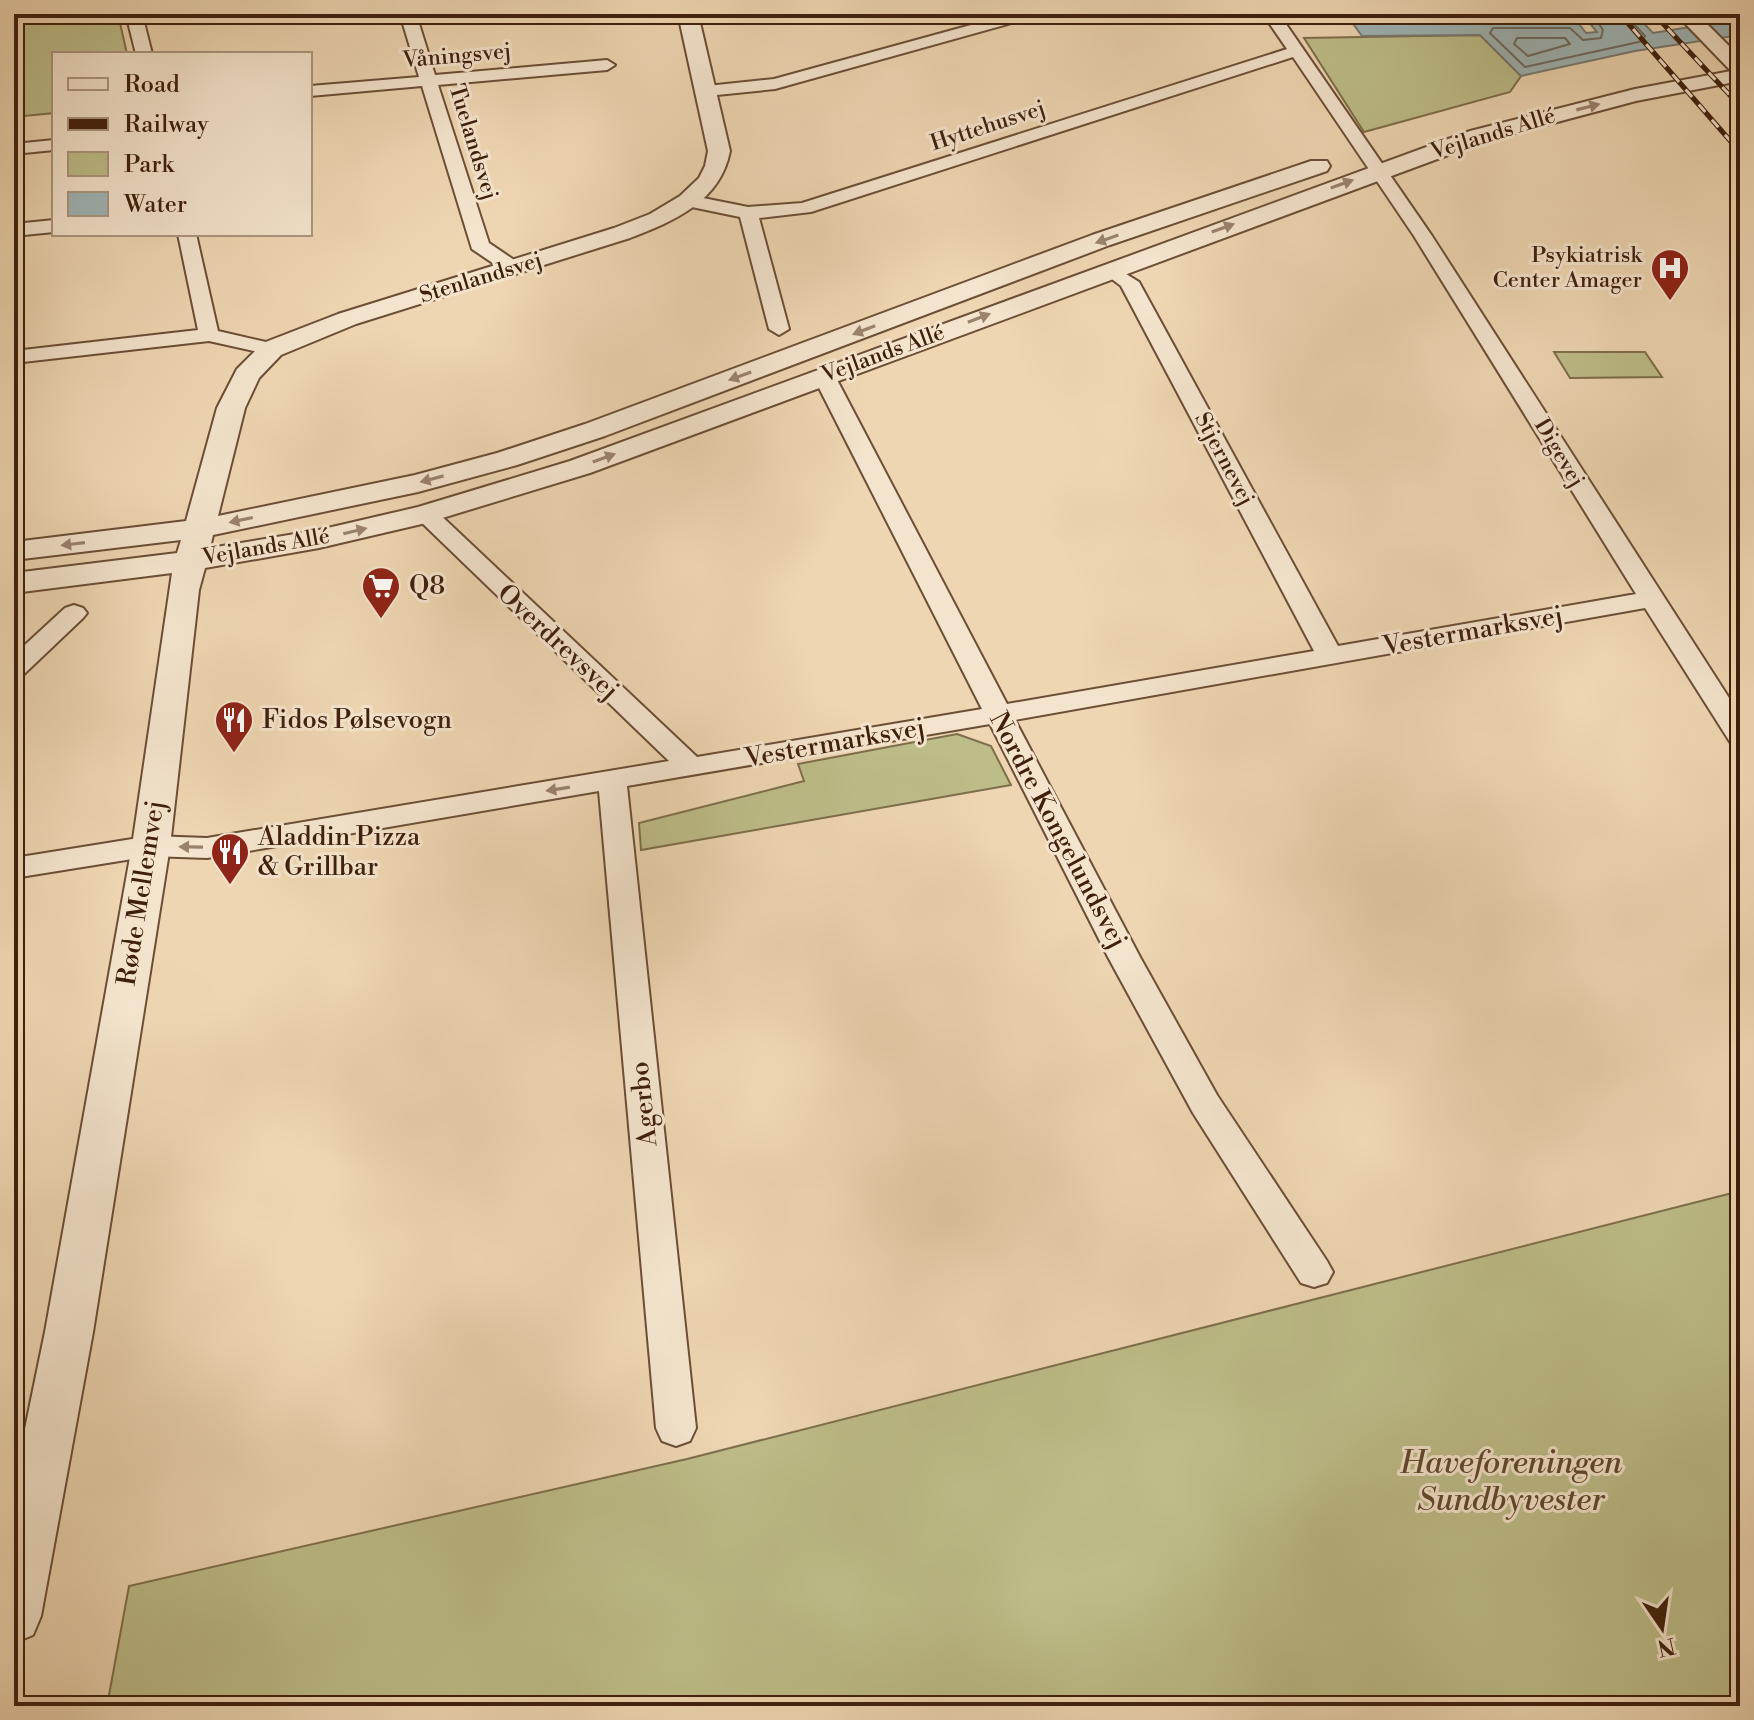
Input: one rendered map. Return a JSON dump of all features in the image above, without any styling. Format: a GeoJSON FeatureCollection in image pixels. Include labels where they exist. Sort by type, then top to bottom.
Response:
{"type":"FeatureCollection","features":[{"type":"Feature","properties":{"kind":"street"},"geometry":{"type":"LineString","coordinates":[[134,14],[144,52]]}},
{"type":"Feature","properties":{"kind":"street","name":"Tuelandsvej"},"geometry":{"type":"LineString","coordinates":[[408,14],[479,243],[482,249],[513,268]]}},
{"type":"Feature","properties":{"kind":"street"},"geometry":{"type":"LineString","coordinates":[[688,14],[719,151],[709,181],[688,201]]}},
{"type":"Feature","properties":{"kind":"street"},"geometry":{"type":"LineString","coordinates":[[707,91],[775,84],[991,19],[1028,14]]}},
{"type":"Feature","properties":{"kind":"street","name":"Digevej"},"geometry":{"type":"LineString","coordinates":[[1271,14],[1375,155],[1740,736]]}},
{"type":"Feature","properties":{"kind":"street"},"geometry":{"type":"LineString","coordinates":[[1699,16],[1732,56]]}},
{"type":"Feature","properties":{"kind":"street","name":"Hyttehusvej"},"geometry":{"type":"LineString","coordinates":[[688,201],[748,213],[804,208],[1297,51]]}},
{"type":"Feature","properties":{"kind":"street","name":"Vejlands Allé"},"geometry":{"type":"LineString","coordinates":[[14,583],[194,545],[507,459],[595,430],[1101,240],[1375,155],[1478,136],[1625,98],[1732,56]]}},
{"type":"Feature","properties":{"kind":"street","name":"Våningsvej"},"geometry":{"type":"LineString","coordinates":[[312,91],[607,65]]}},
{"type":"Feature","properties":{"kind":"street"},"geometry":{"type":"LineString","coordinates":[[1634,74],[1664,68]]}},
{"type":"Feature","properties":{"kind":"street"},"geometry":{"type":"LineString","coordinates":[[14,149],[52,145]]}},
{"type":"Feature","properties":{"kind":"street","name":"Vejlands Allé"},"geometry":{"type":"LineString","coordinates":[[14,551],[319,539],[426,514],[580,467],[1110,270],[1375,155]]}},
{"type":"Feature","properties":{"kind":"street","name":"Stenlandsvej"},"geometry":{"type":"LineString","coordinates":[[272,349],[347,319],[622,233],[658,219],[688,201]]}},
{"type":"Feature","properties":{"kind":"street"},"geometry":{"type":"LineString","coordinates":[[748,213],[779,329]]}},
{"type":"Feature","properties":{"kind":"street"},"geometry":{"type":"LineString","coordinates":[[14,230],[52,226]]}},
{"type":"Feature","properties":{"kind":"street"},"geometry":{"type":"LineString","coordinates":[[187,236],[209,335]]}},
{"type":"Feature","properties":{"kind":"street","name":"Stjernevej"},"geometry":{"type":"LineString","coordinates":[[1110,270],[1129,282],[1330,655]]}},
{"type":"Feature","properties":{"kind":"street"},"geometry":{"type":"LineString","coordinates":[[14,357],[209,335],[272,349]]}},
{"type":"Feature","properties":{"kind":"street","name":"Røde Mellemvej"},"geometry":{"type":"LineString","coordinates":[[14,1616],[69,1332],[151,846],[194,545],[231,408],[247,375],[272,349]]}},
{"type":"Feature","properties":{"kind":"street","name":"Nordre Kongelundsvej"},"geometry":{"type":"LineString","coordinates":[[824,376],[998,715],[1205,1104],[1314,1272]]}},
{"type":"Feature","properties":{"kind":"street","name":"Overdrevsvej"},"geometry":{"type":"LineString","coordinates":[[426,514],[691,767]]}},
{"type":"Feature","properties":{"kind":"street","name":"Vestermarksvej"},"geometry":{"type":"LineString","coordinates":[[14,868],[151,846],[207,848],[998,715],[1653,599]]}},
{"type":"Feature","properties":{"kind":"street"},"geometry":{"type":"LineString","coordinates":[[14,669],[74,613]]}},
{"type":"Feature","properties":{"kind":"street","name":"Agerbo"},"geometry":{"type":"LineString","coordinates":[[612,780],[676,1428]]}},
{"type":"Feature","properties":{"kind":"green space"},"geometry":{"type":"Polygon","coordinates":[[[14,14],[118,14],[127,52],[52,52],[52,113],[14,117],[14,14]]]}},
{"type":"Feature","properties":{"kind":"green space"},"geometry":{"type":"Polygon","coordinates":[[[1480,35],[1521,76],[1510,92],[1364,132],[1304,38],[1480,35]]]}},
{"type":"Feature","properties":{"kind":"green space"},"geometry":{"type":"Polygon","coordinates":[[[1554,352],[1645,352],[1662,377],[1570,378],[1554,352]]]}},
{"type":"Feature","properties":{"kind":"green space"},"geometry":{"type":"Polygon","coordinates":[[[957,734],[991,746],[1011,785],[641,850],[639,823],[804,781],[798,764],[957,734]]]}},
{"type":"Feature","properties":{"kind":"green space","name":"Haveforeningen Sundbyvester"},"geometry":{"type":"Polygon","coordinates":[[[1740,1191],[1740,1706],[107,1706],[129,1586],[687,1459],[1740,1191]]]}},
{"type":"Feature","properties":{"kind":"water"},"geometry":{"type":"Polygon","coordinates":[[[1346,14],[1371,14],[1376,20],[1576,20],[1586,33],[1597,32],[1582,14],[1635,14],[1653,33],[1740,19],[1740,35],[1635,51],[1521,76],[1480,35],[1362,36],[1346,14]]]}},
{"type":"Feature","properties":{"kind":"railway"},"geometry":{"type":"LineString","coordinates":[[1620,14],[1740,152]]}},
{"type":"Feature","properties":{"kind":"railway"},"geometry":{"type":"LineString","coordinates":[[1654,14],[1740,106]]}},
{"type":"Feature","properties":{"kind":"place","name":"Psykiatrisk Center Amager"},"geometry":{"type":"Point","coordinates":[1670,302]}},
{"type":"Feature","properties":{"kind":"place","name":"Q8"},"geometry":{"type":"Point","coordinates":[381,620]}},
{"type":"Feature","properties":{"kind":"place","name":"Fidos Pølsevogn"},"geometry":{"type":"Point","coordinates":[234,754]}},
{"type":"Feature","properties":{"kind":"place","name":"Aladdin Pizza & Grillbar"},"geometry":{"type":"Point","coordinates":[230,886]}}]}
